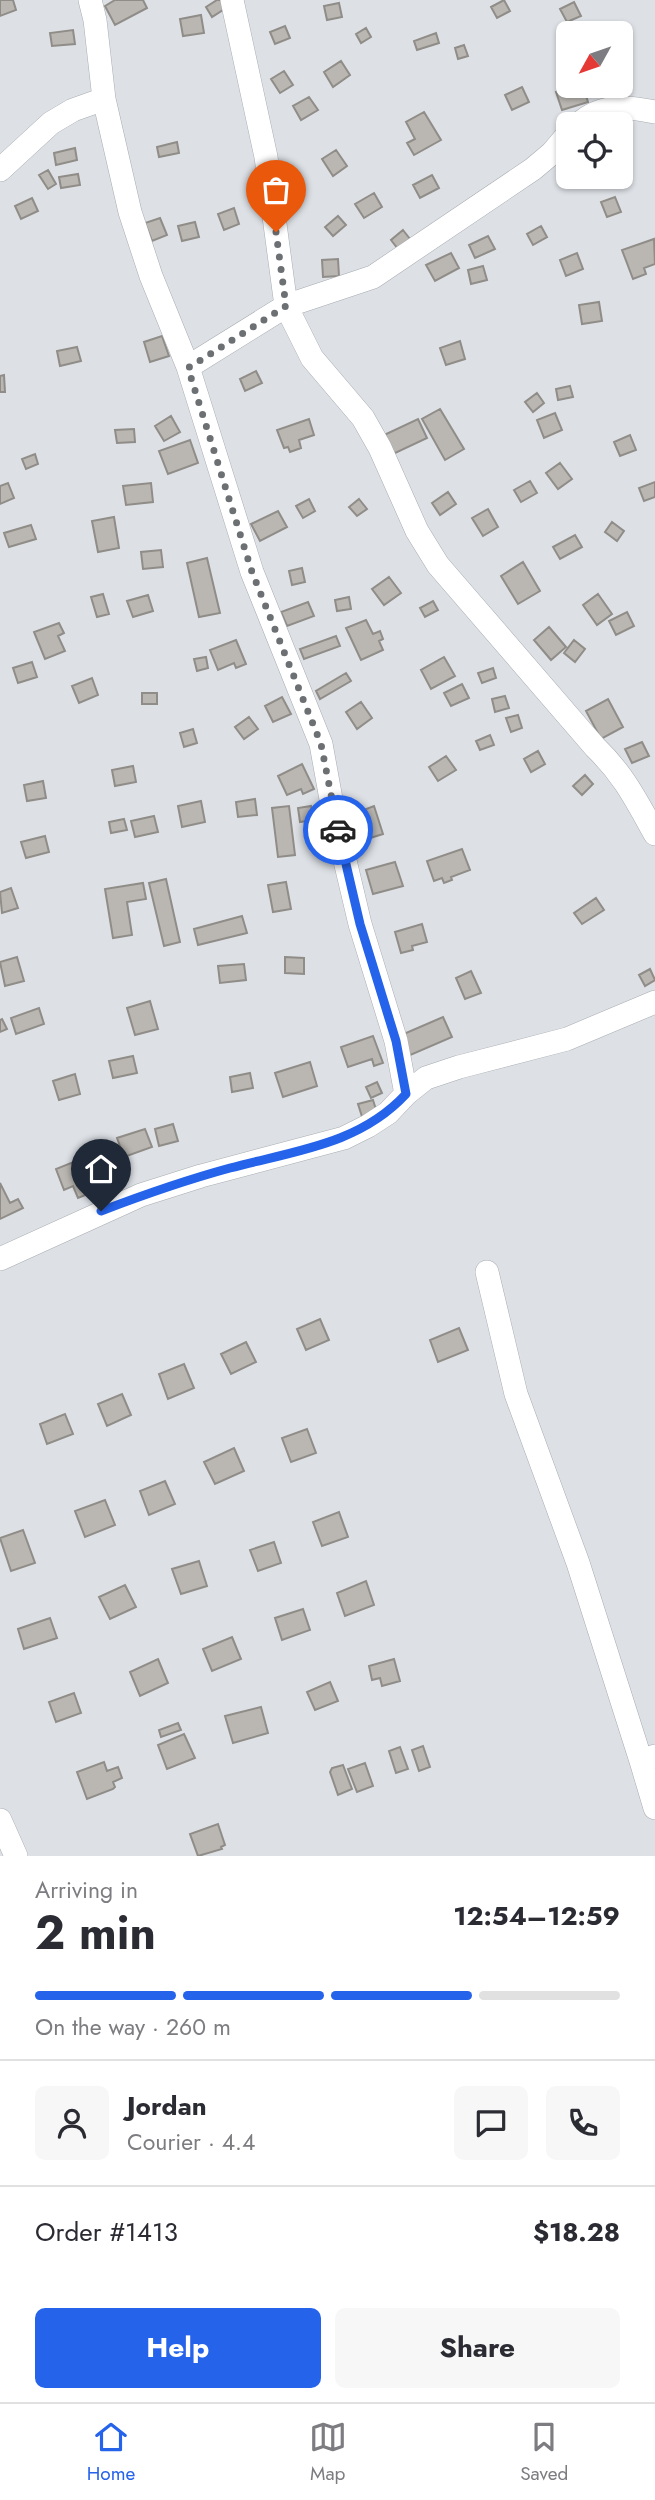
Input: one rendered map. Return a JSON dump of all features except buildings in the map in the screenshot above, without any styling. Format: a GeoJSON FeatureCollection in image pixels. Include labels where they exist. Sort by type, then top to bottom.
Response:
{"type":"FeatureCollection","features":[{"type":"Feature","properties":{"kind":"street"},"geometry":{"type":"LineString","coordinates":[[89,0],[95,20],[104,99],[130,212],[151,276],[188,368],[252,572],[321,744],[333,810],[360,924],[396,1041],[406,1094]]}},
{"type":"Feature","properties":{"kind":"street"},"geometry":{"type":"LineString","coordinates":[[232,0],[266,157],[286,306],[312,358],[363,418],[417,531],[438,565],[595,747],[616,767],[655,834]]}},
{"type":"Feature","properties":{"kind":"street"},"geometry":{"type":"LineString","coordinates":[[0,170],[51,123],[73,110],[104,99]]}},
{"type":"Feature","properties":{"kind":"street"},"geometry":{"type":"LineString","coordinates":[[599,112],[629,106],[655,112]]}},
{"type":"Feature","properties":{"kind":"street"},"geometry":{"type":"LineString","coordinates":[[188,368],[286,306],[373,277],[533,169],[556,148]]}},
{"type":"Feature","properties":{"kind":"street"},"geometry":{"type":"LineString","coordinates":[[0,1259],[141,1195],[344,1138],[388,1113],[426,1078],[567,1039],[655,1002]]}},
{"type":"Feature","properties":{"kind":"street"},"geometry":{"type":"LineString","coordinates":[[487,1272],[516,1394],[648,1758],[655,1808]]}},
{"type":"Feature","properties":{"kind":"street"},"geometry":{"type":"LineString","coordinates":[[0,1820],[16,1856]]}},
{"type":"Feature","properties":{"kind":"way so far"},"geometry":{"type":"LineString","coordinates":[[276,232],[286,306],[188,368],[252,572],[321,744],[338,830]]}},
{"type":"Feature","properties":{"kind":"route"},"geometry":{"type":"LineString","coordinates":[[101,1211],[201,1176],[344,1138],[388,1113],[406,1094],[396,1041],[360,924],[338,830]]}}]}
